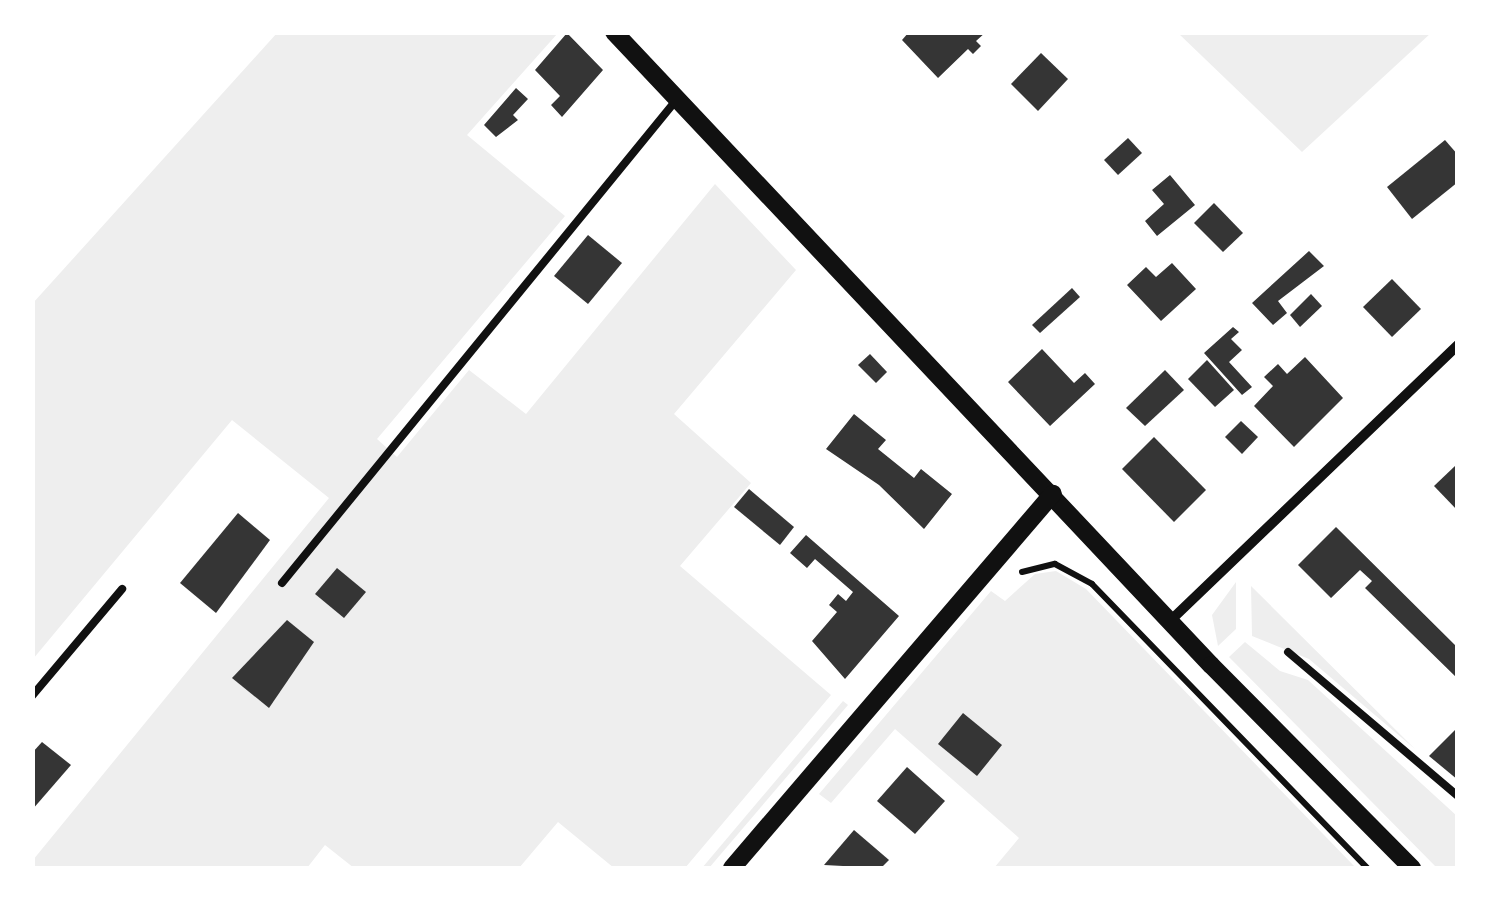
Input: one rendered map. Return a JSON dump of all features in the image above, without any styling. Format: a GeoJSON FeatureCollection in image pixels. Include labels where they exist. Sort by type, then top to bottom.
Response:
{"type":"FeatureCollection","features":[{"type":"Feature","properties":{"kind":"street"},"geometry":{"type":"LineString","coordinates":[[614,32],[1170,621],[1412,868]]}},
{"type":"Feature","properties":{"kind":"street"},"geometry":{"type":"LineString","coordinates":[[1170,621],[1458,346]]}},
{"type":"Feature","properties":{"kind":"street"},"geometry":{"type":"LineString","coordinates":[[732,868],[1053,494]]}},
{"type":"Feature","properties":{"kind":"lane"},"geometry":{"type":"LineString","coordinates":[[282,583],[678,98]]}},
{"type":"Feature","properties":{"kind":"lane"},"geometry":{"type":"LineString","coordinates":[[32,696],[122,589]]}},
{"type":"Feature","properties":{"kind":"lane"},"geometry":{"type":"LineString","coordinates":[[1288,652],[1458,796]]}},
{"type":"Feature","properties":{"kind":"path"},"geometry":{"type":"LineString","coordinates":[[1016,577],[1029,567],[1055,564],[1092,584],[1366,868]]}},
{"type":"Feature","properties":{"kind":"shaded area"},"geometry":{"type":"Polygon","coordinates":[[[277,33],[558,33],[467,135],[565,216],[377,439],[397,457],[469,370],[526,414],[715,184],[796,270],[674,414],[751,483],[680,566],[831,695],[685,868],[614,868],[558,822],[519,868],[354,868],[325,845],[307,868],[33,868],[33,860],[329,498],[232,420],[33,659],[33,303],[277,33]]]}},
{"type":"Feature","properties":{"kind":"shaded area"},"geometry":{"type":"Polygon","coordinates":[[[1178,33],[1431,33],[1302,152],[1178,33]]]}},
{"type":"Feature","properties":{"kind":"shaded area"},"geometry":{"type":"Polygon","coordinates":[[[1056,571],[1086,589],[1356,868],[994,868],[1019,838],[895,729],[831,803],[819,794],[991,591],[1005,601],[1035,574],[1056,571]]]}},
{"type":"Feature","properties":{"kind":"shaded area"},"geometry":{"type":"Polygon","coordinates":[[[1236,582],[1236,629],[1218,646],[1212,615],[1236,582]]]}},
{"type":"Feature","properties":{"kind":"shaded area"},"geometry":{"type":"Polygon","coordinates":[[[1251,586],[1415,749],[1309,659],[1252,636],[1251,586]]]}},
{"type":"Feature","properties":{"kind":"shaded area"},"geometry":{"type":"Polygon","coordinates":[[[1245,642],[1280,671],[1308,680],[1457,816],[1457,868],[1437,868],[1229,657],[1245,642]]]}},
{"type":"Feature","properties":{"kind":"shaded area"},"geometry":{"type":"Polygon","coordinates":[[[843,701],[848,705],[709,868],[702,868],[843,701]]]}},
{"type":"Feature","properties":{"kind":"building"},"geometry":{"type":"Polygon","coordinates":[[[909,32],[986,32],[976,41],[981,46],[973,54],[968,49],[938,78],[902,40],[909,32]]]}},
{"type":"Feature","properties":{"kind":"building"},"geometry":{"type":"Polygon","coordinates":[[[567,33],[603,70],[562,117],[551,105],[560,96],[535,70],[567,33]]]}},
{"type":"Feature","properties":{"kind":"building"},"geometry":{"type":"Polygon","coordinates":[[[1041,53],[1068,79],[1038,111],[1011,84],[1041,53]]]}},
{"type":"Feature","properties":{"kind":"building"},"geometry":{"type":"Polygon","coordinates":[[[516,88],[528,99],[513,115],[518,120],[496,137],[484,125],[516,88]]]}},
{"type":"Feature","properties":{"kind":"building"},"geometry":{"type":"Polygon","coordinates":[[[1128,138],[1142,153],[1118,175],[1104,160],[1128,138]]]}},
{"type":"Feature","properties":{"kind":"building"},"geometry":{"type":"Polygon","coordinates":[[[1445,140],[1458,155],[1458,182],[1412,219],[1387,187],[1445,140]]]}},
{"type":"Feature","properties":{"kind":"building"},"geometry":{"type":"Polygon","coordinates":[[[1170,175],[1195,205],[1157,236],[1145,221],[1164,204],[1152,190],[1170,175]]]}},
{"type":"Feature","properties":{"kind":"building"},"geometry":{"type":"Polygon","coordinates":[[[1214,203],[1243,233],[1223,252],[1194,223],[1214,203]]]}},
{"type":"Feature","properties":{"kind":"building"},"geometry":{"type":"Polygon","coordinates":[[[588,235],[622,263],[588,304],[554,276],[588,235]]]}},
{"type":"Feature","properties":{"kind":"building"},"geometry":{"type":"Polygon","coordinates":[[[1309,251],[1324,266],[1278,301],[1287,313],[1273,325],[1252,303],[1309,251]]]}},
{"type":"Feature","properties":{"kind":"building"},"geometry":{"type":"Polygon","coordinates":[[[1172,263],[1196,289],[1161,321],[1127,285],[1146,267],[1156,277],[1172,263]]]}},
{"type":"Feature","properties":{"kind":"building"},"geometry":{"type":"Polygon","coordinates":[[[1392,279],[1421,309],[1392,337],[1363,307],[1392,279]]]}},
{"type":"Feature","properties":{"kind":"building"},"geometry":{"type":"Polygon","coordinates":[[[1072,288],[1080,297],[1040,333],[1032,325],[1072,288]]]}},
{"type":"Feature","properties":{"kind":"building"},"geometry":{"type":"Polygon","coordinates":[[[1311,294],[1322,306],[1300,327],[1290,315],[1311,294]]]}},
{"type":"Feature","properties":{"kind":"building"},"geometry":{"type":"Polygon","coordinates":[[[1233,327],[1239,332],[1231,339],[1242,350],[1229,362],[1252,387],[1242,395],[1204,353],[1233,327]]]}},
{"type":"Feature","properties":{"kind":"building"},"geometry":{"type":"Polygon","coordinates":[[[1042,349],[1074,383],[1085,373],[1095,384],[1050,426],[1008,382],[1042,349]]]}},
{"type":"Feature","properties":{"kind":"building"},"geometry":{"type":"Polygon","coordinates":[[[870,354],[887,372],[876,383],[858,365],[870,354]]]}},
{"type":"Feature","properties":{"kind":"building"},"geometry":{"type":"Polygon","coordinates":[[[1305,357],[1343,398],[1294,447],[1254,406],[1273,386],[1264,377],[1278,364],[1287,374],[1305,357]]]}},
{"type":"Feature","properties":{"kind":"building"},"geometry":{"type":"Polygon","coordinates":[[[1207,360],[1234,390],[1215,407],[1188,379],[1207,360]]]}},
{"type":"Feature","properties":{"kind":"building"},"geometry":{"type":"Polygon","coordinates":[[[1165,370],[1184,390],[1145,426],[1126,408],[1165,370]]]}},
{"type":"Feature","properties":{"kind":"building"},"geometry":{"type":"Polygon","coordinates":[[[854,414],[886,440],[878,449],[914,478],[921,469],[952,494],[924,529],[879,485],[826,449],[854,414]]]}},
{"type":"Feature","properties":{"kind":"building"},"geometry":{"type":"Polygon","coordinates":[[[1241,421],[1258,437],[1242,454],[1225,437],[1241,421]]]}},
{"type":"Feature","properties":{"kind":"building"},"geometry":{"type":"Polygon","coordinates":[[[1154,437],[1206,490],[1174,522],[1122,469],[1154,437]]]}},
{"type":"Feature","properties":{"kind":"building"},"geometry":{"type":"Polygon","coordinates":[[[1455,466],[1458,469],[1458,511],[1434,486],[1455,466]]]}},
{"type":"Feature","properties":{"kind":"building"},"geometry":{"type":"Polygon","coordinates":[[[749,489],[794,527],[780,545],[734,507],[749,489]]]}},
{"type":"Feature","properties":{"kind":"building"},"geometry":{"type":"Polygon","coordinates":[[[238,513],[270,540],[216,613],[180,583],[238,513]]]}},
{"type":"Feature","properties":{"kind":"building"},"geometry":{"type":"Polygon","coordinates":[[[1336,527],[1458,648],[1458,679],[1365,588],[1372,581],[1360,570],[1331,598],[1298,565],[1336,527]]]}},
{"type":"Feature","properties":{"kind":"building"},"geometry":{"type":"Polygon","coordinates":[[[806,535],[899,616],[845,679],[812,641],[837,612],[829,605],[838,594],[846,601],[853,592],[815,559],[807,568],[790,553],[806,535]]]}},
{"type":"Feature","properties":{"kind":"building"},"geometry":{"type":"Polygon","coordinates":[[[337,568],[366,592],[344,618],[315,594],[337,568]]]}},
{"type":"Feature","properties":{"kind":"building"},"geometry":{"type":"Polygon","coordinates":[[[287,620],[314,642],[269,708],[232,678],[287,620]]]}},
{"type":"Feature","properties":{"kind":"building"},"geometry":{"type":"Polygon","coordinates":[[[963,713],[1002,745],[977,776],[938,744],[963,713]]]}},
{"type":"Feature","properties":{"kind":"building"},"geometry":{"type":"Polygon","coordinates":[[[1458,727],[1458,780],[1429,756],[1458,727]]]}},
{"type":"Feature","properties":{"kind":"building"},"geometry":{"type":"Polygon","coordinates":[[[42,742],[71,765],[32,810],[32,753],[42,742]]]}},
{"type":"Feature","properties":{"kind":"building"},"geometry":{"type":"Polygon","coordinates":[[[907,767],[945,801],[915,834],[877,801],[907,767]]]}},
{"type":"Feature","properties":{"kind":"building"},"geometry":{"type":"Polygon","coordinates":[[[854,830],[889,860],[881,868],[824,865],[854,830]]]}}]}
